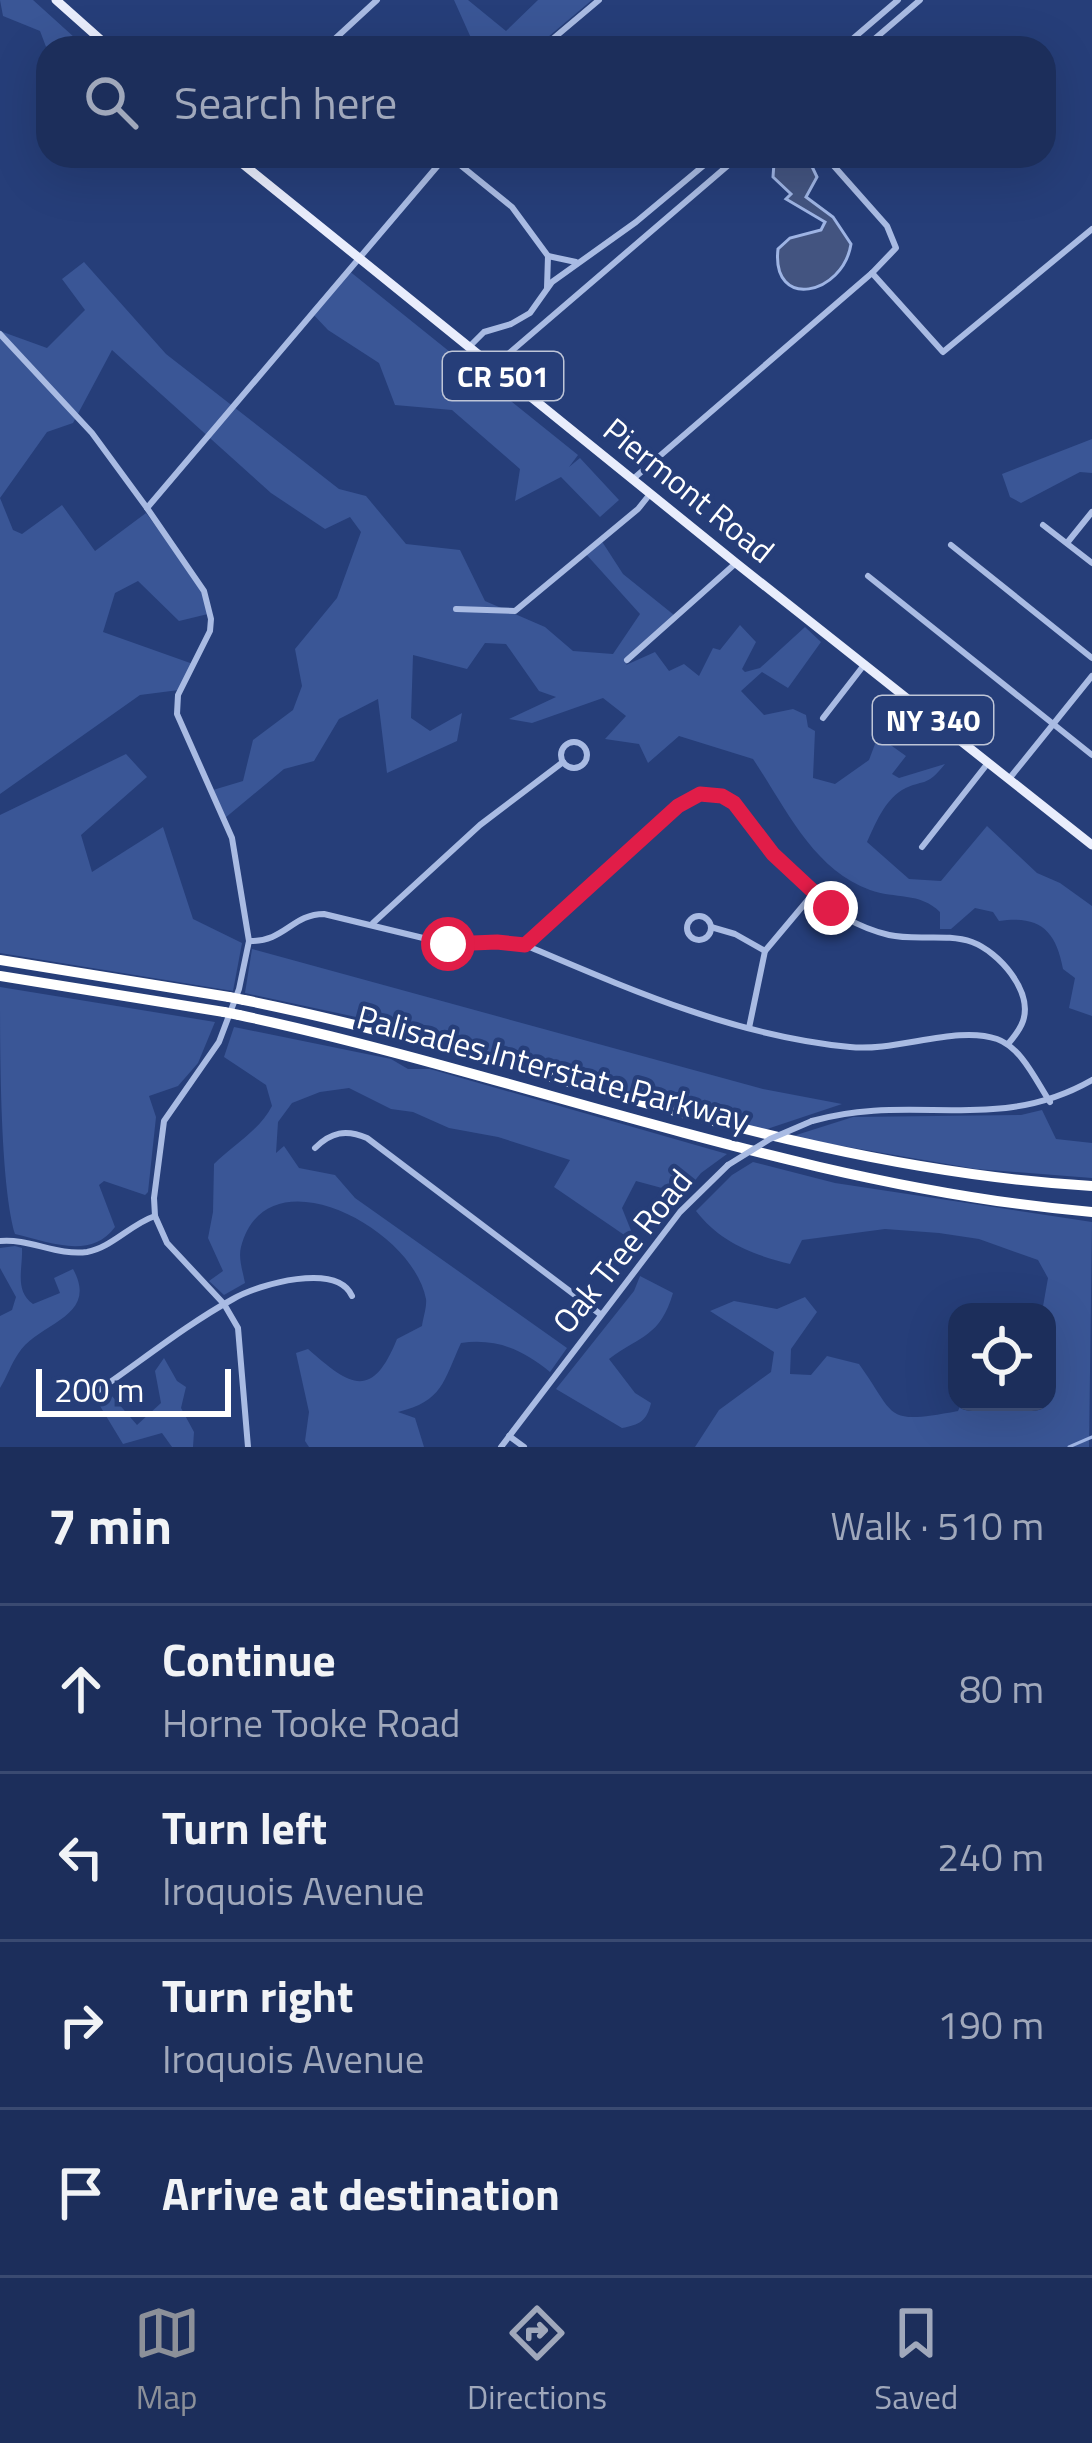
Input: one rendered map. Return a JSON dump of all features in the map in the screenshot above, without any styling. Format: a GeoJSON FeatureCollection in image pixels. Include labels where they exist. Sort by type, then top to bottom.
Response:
{"type":"FeatureCollection","features":[{"type":"Feature","properties":{"kind":"highway","name":"Palisades Interstate Parkway"},"geometry":{"type":"LineString","coordinates":[[0,961],[229,997],[419,1040],[819,1150],[959,1174],[1092,1186]]}},
{"type":"Feature","properties":{"kind":"highway","name":"Palisades Interstate Parkway"},"geometry":{"type":"LineString","coordinates":[[0,976],[224,1012],[422,1057],[823,1168],[987,1199],[1092,1212]]}},
{"type":"Feature","properties":{"kind":"main road"},"geometry":{"type":"LineString","coordinates":[[56,0],[96,36]]}},
{"type":"Feature","properties":{"kind":"main road","name":"Piermont Road"},"geometry":{"type":"LineString","coordinates":[[247,168],[775,594]]}},
{"type":"Feature","properties":{"kind":"main road","name":"NY 340"},"geometry":{"type":"LineString","coordinates":[[775,594],[1092,845]]}},
{"type":"Feature","properties":{"kind":"street"},"geometry":{"type":"LineString","coordinates":[[338,36],[377,0]]}},
{"type":"Feature","properties":{"kind":"street"},"geometry":{"type":"LineString","coordinates":[[556,36],[599,0]]}},
{"type":"Feature","properties":{"kind":"street"},"geometry":{"type":"LineString","coordinates":[[856,36],[898,0]]}},
{"type":"Feature","properties":{"kind":"street"},"geometry":{"type":"LineString","coordinates":[[878,36],[920,0]]}},
{"type":"Feature","properties":{"kind":"street"},"geometry":{"type":"LineString","coordinates":[[146,508],[438,168]]}},
{"type":"Feature","properties":{"kind":"street"},"geometry":{"type":"LineString","coordinates":[[463,168],[512,207],[548,256],[547,289]]}},
{"type":"Feature","properties":{"kind":"street"},"geometry":{"type":"LineString","coordinates":[[468,347],[484,332],[530,313],[547,289],[700,168]]}},
{"type":"Feature","properties":{"kind":"street"},"geometry":{"type":"LineString","coordinates":[[493,368],[725,168]]}},
{"type":"Feature","properties":{"kind":"street"},"geometry":{"type":"LineString","coordinates":[[633,479],[896,248],[887,226],[836,168]]}},
{"type":"Feature","properties":{"kind":"street"},"geometry":{"type":"LineString","coordinates":[[872,273],[943,352],[1092,229]]}},
{"type":"Feature","properties":{"kind":"street"},"geometry":{"type":"LineString","coordinates":[[548,256],[581,263]]}},
{"type":"Feature","properties":{"kind":"street"},"geometry":{"type":"LineString","coordinates":[[0,334],[92,433],[203,589],[211,619],[176,705],[232,838],[249,941],[239,989],[219,1042],[164,1121],[155,1216],[179,1259],[233,1315],[241,1343],[248,1447]]}},
{"type":"Feature","properties":{"kind":"street"},"geometry":{"type":"LineString","coordinates":[[456,610],[515,611],[650,494]]}},
{"type":"Feature","properties":{"kind":"street"},"geometry":{"type":"LineString","coordinates":[[1067,543],[1092,512]]}},
{"type":"Feature","properties":{"kind":"street"},"geometry":{"type":"LineString","coordinates":[[1043,525],[1092,563]]}},
{"type":"Feature","properties":{"kind":"street"},"geometry":{"type":"LineString","coordinates":[[951,545],[1092,658]]}},
{"type":"Feature","properties":{"kind":"street"},"geometry":{"type":"LineString","coordinates":[[628,660],[736,563]]}},
{"type":"Feature","properties":{"kind":"street"},"geometry":{"type":"LineString","coordinates":[[868,576],[1092,755]]}},
{"type":"Feature","properties":{"kind":"street"},"geometry":{"type":"LineString","coordinates":[[823,718],[864,665]]}},
{"type":"Feature","properties":{"kind":"street"},"geometry":{"type":"LineString","coordinates":[[1009,779],[1092,676]]}},
{"type":"Feature","properties":{"kind":"street"},"geometry":{"type":"LineString","coordinates":[[575,742],[585,749],[586,757],[578,767],[563,762],[562,750],[568,744],[575,742]]}},
{"type":"Feature","properties":{"kind":"street"},"geometry":{"type":"LineString","coordinates":[[373,923],[480,826],[563,762]]}},
{"type":"Feature","properties":{"kind":"street"},"geometry":{"type":"LineString","coordinates":[[922,848],[988,763]]}},
{"type":"Feature","properties":{"kind":"street"},"geometry":{"type":"LineString","coordinates":[[525,945],[678,806],[700,794],[722,796],[734,803],[812,895],[872,930],[893,936],[956,938],[986,950],[1012,977],[1025,1006],[1024,1019],[1008,1044]]}},
{"type":"Feature","properties":{"kind":"street"},"geometry":{"type":"LineString","coordinates":[[749,1029],[765,951],[812,895]]}},
{"type":"Feature","properties":{"kind":"street"},"geometry":{"type":"LineString","coordinates":[[249,941],[267,942],[281,936],[308,914],[373,923],[448,944],[525,945],[631,990],[805,1042],[856,1048],[969,1036],[996,1038],[1008,1044],[1049,1102]]}},
{"type":"Feature","properties":{"kind":"street"},"geometry":{"type":"LineString","coordinates":[[711,927],[708,937],[701,940],[689,936],[686,928],[699,916],[711,927],[765,951]]}},
{"type":"Feature","properties":{"kind":"street","name":"Oak Tree Road"},"geometry":{"type":"LineString","coordinates":[[501,1447],[684,1207],[728,1165],[770,1138],[812,1121],[875,1110],[1005,1111],[1049,1102],[1092,1080]]}},
{"type":"Feature","properties":{"kind":"street"},"geometry":{"type":"LineString","coordinates":[[315,1148],[323,1139],[344,1132],[367,1138],[600,1314]]}},
{"type":"Feature","properties":{"kind":"street"},"geometry":{"type":"LineString","coordinates":[[0,1241],[86,1252],[155,1216]]}},
{"type":"Feature","properties":{"kind":"street"},"geometry":{"type":"LineString","coordinates":[[93,1394],[247,1292],[310,1277],[341,1280],[352,1296]]}},
{"type":"Feature","properties":{"kind":"street"},"geometry":{"type":"LineString","coordinates":[[509,1436],[524,1447]]}},
{"type":"Feature","properties":{"kind":"shaded area"},"geometry":{"type":"Polygon","coordinates":[[[0,0],[33,0],[73,36],[42,36],[3,16],[0,0]]]}},
{"type":"Feature","properties":{"kind":"shaded area"},"geometry":{"type":"Polygon","coordinates":[[[454,0],[468,0],[506,31],[538,0],[592,0],[549,36],[470,36],[454,0]]]}},
{"type":"Feature","properties":{"kind":"shaded area"},"geometry":{"type":"Polygon","coordinates":[[[774,168],[813,168],[817,177],[806,197],[833,217],[851,244],[845,261],[823,284],[809,289],[785,282],[778,249],[790,238],[821,230],[825,222],[786,199],[791,194],[773,177],[774,168]]]}},
{"type":"Feature","properties":{"kind":"shaded area"},"geometry":{"type":"Polygon","coordinates":[[[84,262],[166,354],[339,489],[366,496],[406,544],[460,550],[485,601],[545,627],[573,651],[613,654],[640,614],[585,553],[601,540],[623,574],[674,615],[633,651],[626,665],[655,652],[669,671],[684,664],[699,676],[713,648],[720,650],[740,625],[756,642],[742,669],[745,672],[760,668],[805,627],[821,642],[788,688],[762,672],[741,691],[764,715],[793,709],[806,715],[808,727],[815,731],[813,778],[835,784],[869,760],[878,736],[906,756],[892,774],[899,778],[945,764],[928,780],[890,800],[867,842],[909,879],[941,881],[987,826],[1037,873],[1092,906],[1092,1016],[1069,1008],[1075,978],[1063,969],[1056,944],[1043,928],[1025,920],[999,921],[993,912],[975,908],[951,929],[940,929],[940,912],[932,906],[879,893],[850,880],[816,852],[753,759],[679,736],[648,763],[639,744],[605,739],[626,716],[603,698],[532,723],[509,719],[556,697],[539,691],[506,644],[485,643],[467,669],[413,655],[411,718],[430,731],[462,713],[457,741],[387,773],[378,699],[339,719],[314,761],[284,769],[225,818],[213,790],[243,781],[253,740],[293,710],[302,686],[295,649],[337,598],[361,532],[350,517],[325,529],[271,493],[112,350],[73,423],[47,432],[0,498],[0,331],[47,348],[85,310],[62,279],[84,262]]]}},
{"type":"Feature","properties":{"kind":"shaded area"},"geometry":{"type":"Polygon","coordinates":[[[348,270],[578,455],[569,467],[580,458],[619,500],[600,517],[561,477],[515,501],[520,469],[452,410],[395,405],[379,363],[328,330],[310,311],[348,270]]]}},
{"type":"Feature","properties":{"kind":"shaded area"},"geometry":{"type":"Polygon","coordinates":[[[1092,439],[1092,473],[1080,472],[1021,503],[1010,497],[1002,474],[1092,439]]]}},
{"type":"Feature","properties":{"kind":"shaded area"},"geometry":{"type":"Polygon","coordinates":[[[0,498],[13,530],[22,534],[62,505],[95,551],[146,513],[201,587],[208,614],[179,621],[138,581],[115,593],[103,632],[193,664],[179,690],[140,695],[0,794],[0,498]]]}},
{"type":"Feature","properties":{"kind":"shaded area"},"geometry":{"type":"Polygon","coordinates":[[[126,754],[147,777],[81,835],[92,872],[163,827],[193,919],[242,943],[233,991],[0,953],[0,815],[126,754]]]}},
{"type":"Feature","properties":{"kind":"shaded area"},"geometry":{"type":"Polygon","coordinates":[[[252,949],[763,1089],[842,1104],[764,1130],[407,1028],[245,993],[252,949]]]}},
{"type":"Feature","properties":{"kind":"shaded area"},"geometry":{"type":"Polygon","coordinates":[[[0,987],[215,1022],[198,1063],[178,1086],[149,1096],[156,1117],[148,1192],[145,1195],[104,1181],[99,1185],[115,1227],[94,1243],[69,1246],[15,1234],[4,1150],[0,987]]]}},
{"type":"Feature","properties":{"kind":"shaded area"},"geometry":{"type":"Polygon","coordinates":[[[234,1027],[391,1059],[408,1069],[430,1069],[727,1154],[701,1173],[684,1194],[636,1181],[622,1208],[636,1243],[554,1187],[570,1160],[498,1137],[449,1128],[413,1112],[391,1109],[349,1088],[292,1103],[278,1122],[276,1153],[284,1146],[299,1168],[335,1175],[355,1198],[567,1348],[550,1372],[509,1347],[461,1343],[433,1396],[398,1412],[415,1418],[424,1447],[309,1447],[305,1441],[309,1412],[296,1353],[308,1349],[348,1378],[369,1379],[388,1359],[397,1339],[422,1326],[426,1299],[415,1272],[395,1247],[338,1210],[307,1202],[279,1204],[256,1218],[240,1251],[245,1283],[224,1295],[209,1281],[223,1271],[208,1238],[214,1164],[272,1106],[266,1085],[224,1057],[234,1027]]]}},
{"type":"Feature","properties":{"kind":"shaded area"},"geometry":{"type":"Polygon","coordinates":[[[1042,1110],[1056,1139],[1092,1143],[1092,1178],[976,1169],[790,1137],[853,1117],[1021,1115],[1042,1110]]]}},
{"type":"Feature","properties":{"kind":"shaded area"},"geometry":{"type":"Polygon","coordinates":[[[753,1162],[835,1183],[1092,1222],[1089,1447],[695,1447],[719,1410],[771,1372],[774,1352],[710,1311],[734,1301],[777,1309],[805,1297],[817,1312],[791,1349],[790,1374],[811,1375],[827,1356],[859,1364],[895,1413],[916,1417],[958,1411],[1056,1411],[1056,1303],[1044,1303],[1048,1278],[1038,1260],[979,1239],[885,1229],[802,1240],[790,1264],[738,1246],[696,1211],[732,1175],[753,1162]]]}},
{"type":"Feature","properties":{"kind":"shaded area"},"geometry":{"type":"Polygon","coordinates":[[[0,1248],[22,1248],[23,1293],[33,1304],[60,1293],[54,1278],[73,1269],[79,1298],[63,1318],[27,1343],[0,1388],[0,1316],[12,1310],[16,1297],[0,1268],[0,1248]]]}},
{"type":"Feature","properties":{"kind":"shaded area"},"geometry":{"type":"Polygon","coordinates":[[[640,1276],[673,1293],[655,1327],[609,1359],[635,1393],[651,1403],[641,1421],[622,1428],[556,1389],[634,1291],[640,1276]]]}},
{"type":"Feature","properties":{"kind":"shaded area"},"geometry":{"type":"Polygon","coordinates":[[[164,1358],[186,1387],[181,1408],[194,1432],[193,1447],[172,1447],[162,1433],[123,1444],[100,1406],[111,1395],[137,1425],[161,1403],[155,1371],[164,1358]]]}},
{"type":"Feature","properties":{"kind":"waterway"},"geometry":{"type":"LineString","coordinates":[[1069,1447],[1092,1437]]}},
{"type":"Feature","properties":{"kind":"route"},"geometry":{"type":"LineString","coordinates":[[448,944],[525,945],[678,806],[700,794],[722,796],[734,803],[773,854],[831,908]]}}]}
